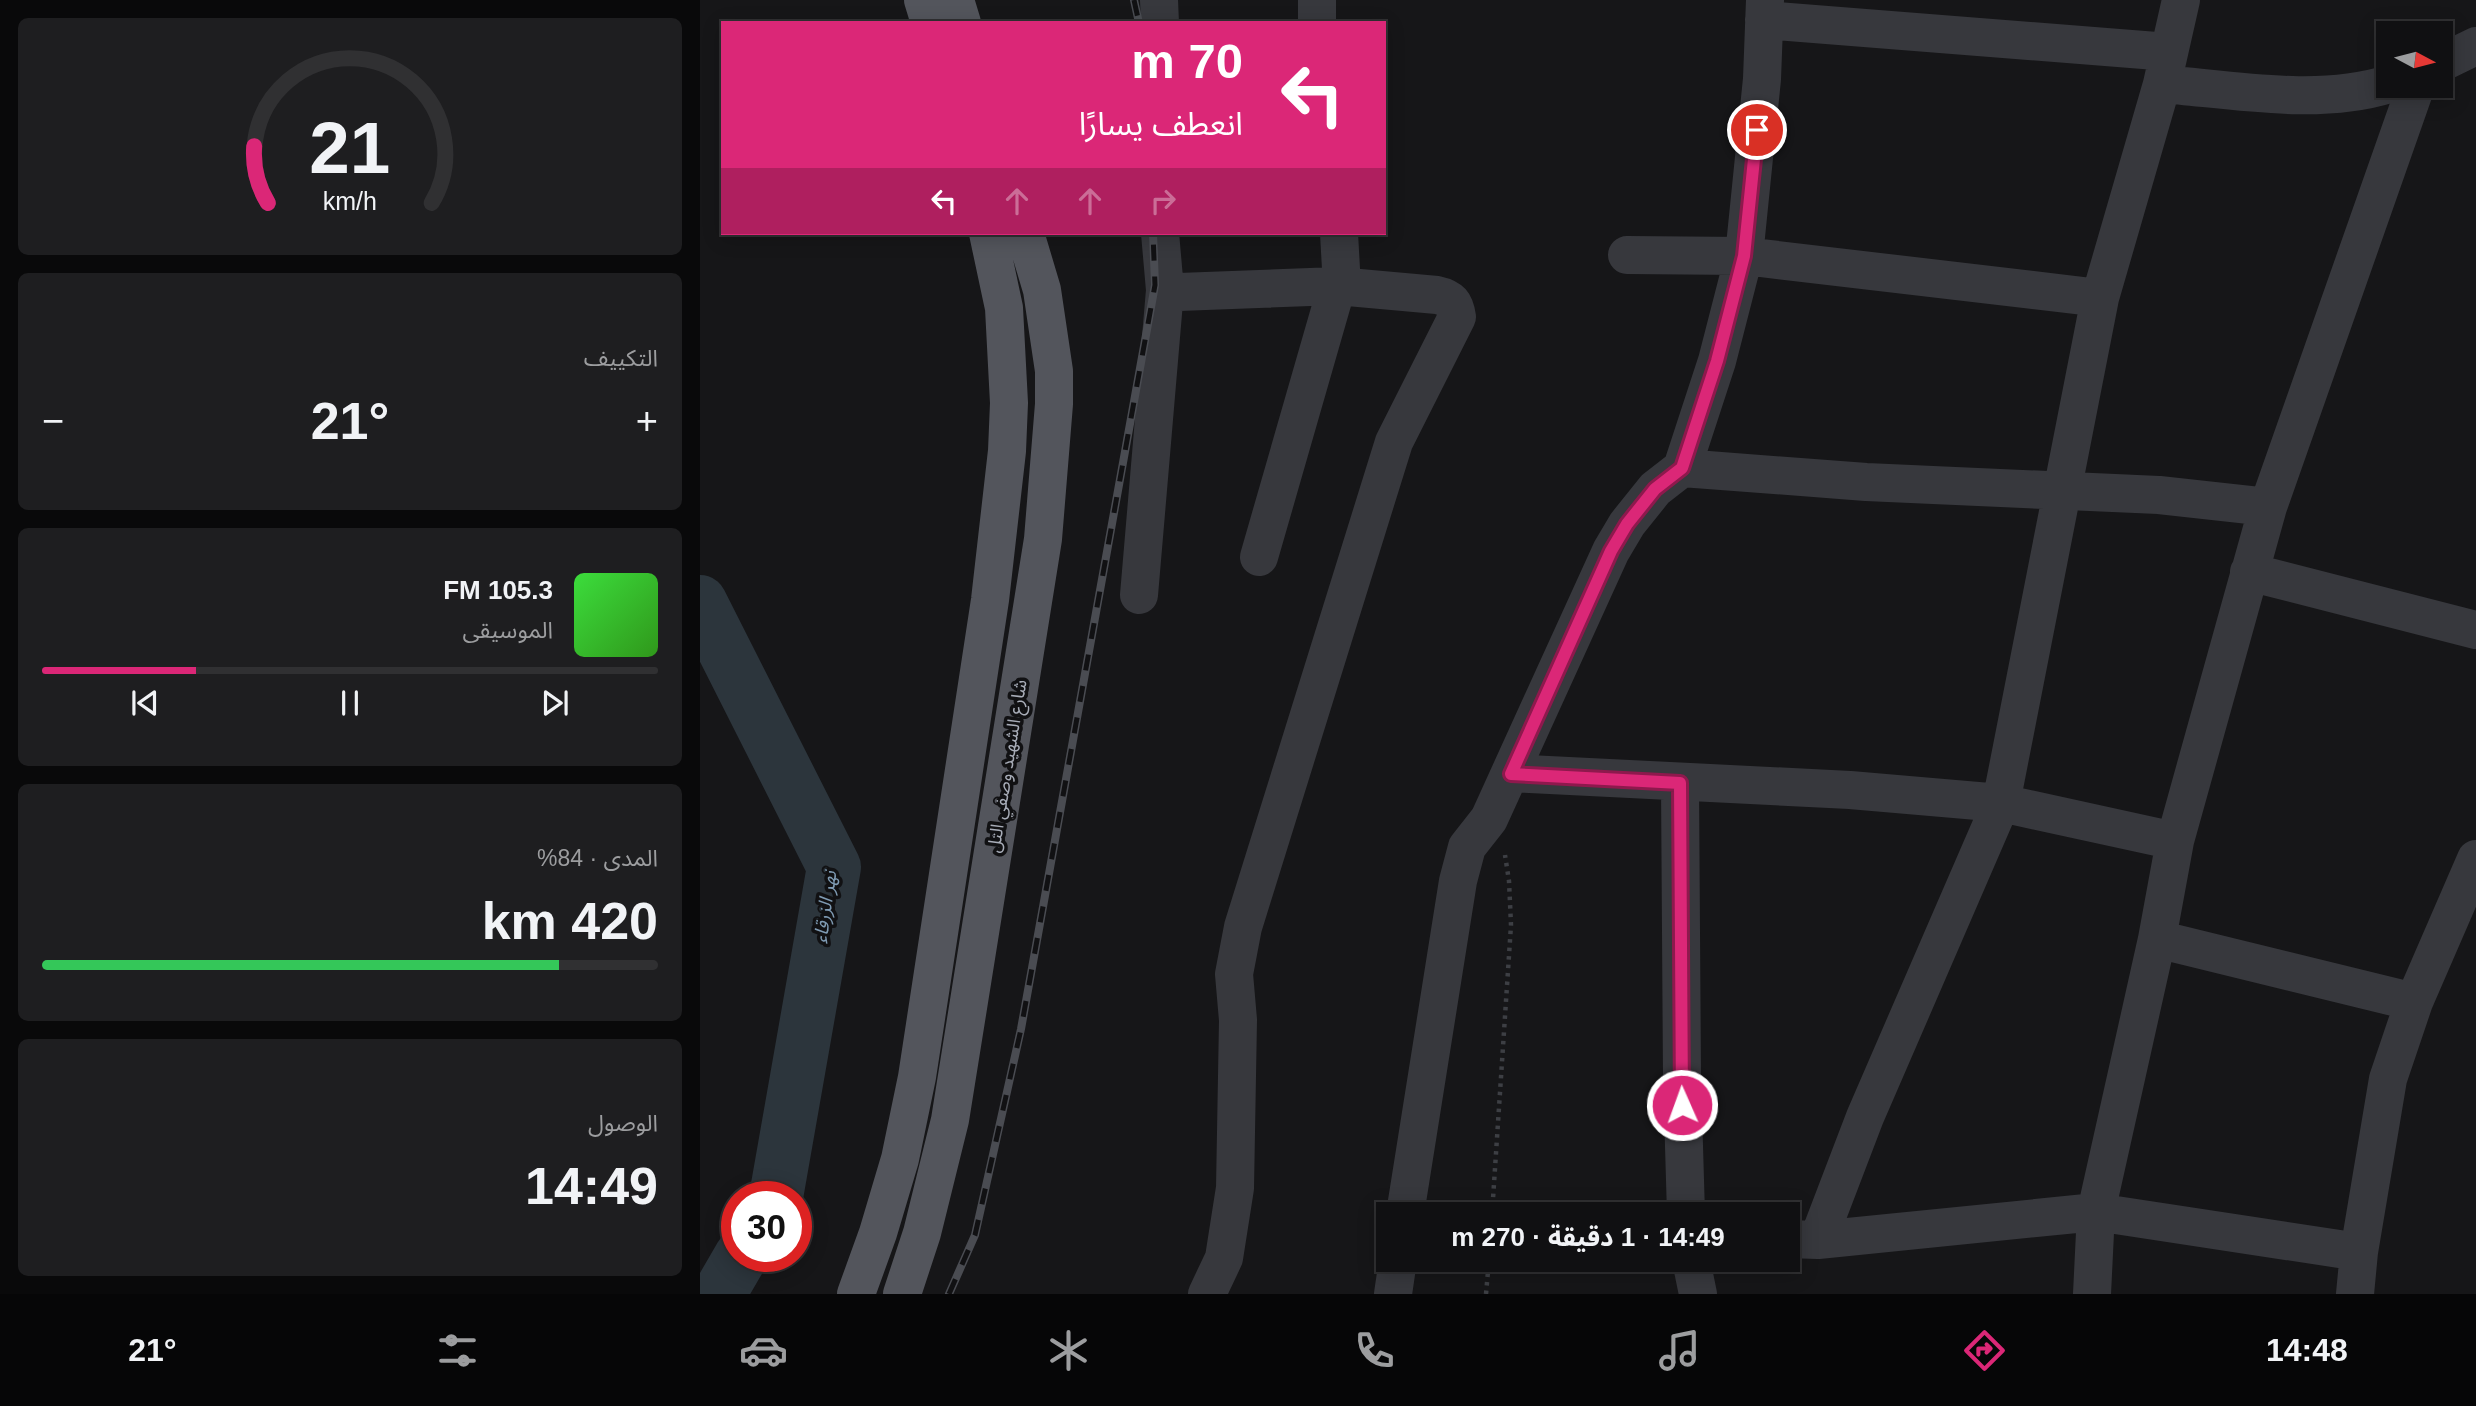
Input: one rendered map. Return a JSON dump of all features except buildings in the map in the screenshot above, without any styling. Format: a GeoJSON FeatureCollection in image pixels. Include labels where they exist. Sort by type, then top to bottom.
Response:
{"type":"FeatureCollection","features":[{"type":"Feature","properties":{"kind":"main road"},"geometry":{"type":"LineString","coordinates":[[923,0],[929,21]]}},
{"type":"Feature","properties":{"kind":"main road"},"geometry":{"type":"LineString","coordinates":[[955,0],[961,21]]}},
{"type":"Feature","properties":{"kind":"main road"},"geometry":{"type":"LineString","coordinates":[[856,1294],[900,1159],[917,1077],[990,600],[1007,451],[1009,403],[1004,308],[988,235]]}},
{"type":"Feature","properties":{"kind":"main road","name":"شارع الشهيد وصفي التل"},"geometry":{"type":"LineString","coordinates":[[902,1294],[922,1233],[950,1120],[1043,539],[1054,404],[1054,371],[1042,289],[1026,235]]}},
{"type":"Feature","properties":{"kind":"main road"},"geometry":{"type":"LineString","coordinates":[[1009,403],[1054,404]]}},
{"type":"Feature","properties":{"kind":"street"},"geometry":{"type":"LineString","coordinates":[[1159,0],[1160,21]]}},
{"type":"Feature","properties":{"kind":"street"},"geometry":{"type":"LineString","coordinates":[[1317,0],[1318,21]]}},
{"type":"Feature","properties":{"kind":"street"},"geometry":{"type":"LineString","coordinates":[[1802,1239],[1865,1117],[2001,803],[2100,298],[2165,68],[2181,0]]}},
{"type":"Feature","properties":{"kind":"street"},"geometry":{"type":"LineString","coordinates":[[1407,1202],[1458,881],[1468,847],[1489,819],[1511,774],[1611,551],[1627,524],[1655,489],[1682,468],[1717,361],[1744,256],[1762,79],[1765,10],[2165,68],[2309,95],[2351,92],[2376,87]]}},
{"type":"Feature","properties":{"kind":"street"},"geometry":{"type":"LineString","coordinates":[[2454,57],[2476,46]]}},
{"type":"Feature","properties":{"kind":"street"},"geometry":{"type":"LineString","coordinates":[[2092,1294],[2096,1212],[2157,939],[2175,841],[2268,507],[2412,98]]}},
{"type":"Feature","properties":{"kind":"street"},"geometry":{"type":"LineString","coordinates":[[1139,595],[1164,290],[1160,235]]}},
{"type":"Feature","properties":{"kind":"street"},"geometry":{"type":"LineString","coordinates":[[1259,557],[1337,286],[1340,268],[1339,235]]}},
{"type":"Feature","properties":{"kind":"street"},"geometry":{"type":"LineString","coordinates":[[1627,255],[1744,256],[2100,298]]}},
{"type":"Feature","properties":{"kind":"street"},"geometry":{"type":"LineString","coordinates":[[1164,290],[1179,292],[1337,286],[1446,297],[1453,302],[1457,317],[1394,442],[1243,928],[1234,974],[1238,1020],[1235,1188],[1224,1258],[1208,1294]]}},
{"type":"Feature","properties":{"kind":"street"},"geometry":{"type":"LineString","coordinates":[[1682,468],[1867,482],[2160,495],[2268,507]]}},
{"type":"Feature","properties":{"kind":"street"},"geometry":{"type":"LineString","coordinates":[[2249,572],[2476,630]]}},
{"type":"Feature","properties":{"kind":"street"},"geometry":{"type":"LineString","coordinates":[[1511,774],[1850,790],[2001,803],[2175,841]]}},
{"type":"Feature","properties":{"kind":"street"},"geometry":{"type":"LineString","coordinates":[[1680,783],[1686,1202]]}},
{"type":"Feature","properties":{"kind":"street"},"geometry":{"type":"LineString","coordinates":[[2355,1294],[2359,1252],[2388,1079],[2414,1002],[2476,859]]}},
{"type":"Feature","properties":{"kind":"street"},"geometry":{"type":"LineString","coordinates":[[2157,939],[2414,1002]]}},
{"type":"Feature","properties":{"kind":"street"},"geometry":{"type":"LineString","coordinates":[[1802,1239],[2096,1212],[2359,1252]]}},
{"type":"Feature","properties":{"kind":"street"},"geometry":{"type":"LineString","coordinates":[[1393,1294],[1396,1272]]}},
{"type":"Feature","properties":{"kind":"street"},"geometry":{"type":"LineString","coordinates":[[1693,1272],[1698,1294]]}},
{"type":"Feature","properties":{"kind":"path"},"geometry":{"type":"LineString","coordinates":[[1489,819],[1505,856],[1511,925],[1493,1202]]}},
{"type":"Feature","properties":{"kind":"path"},"geometry":{"type":"LineString","coordinates":[[1486,1294],[1488,1272]]}},
{"type":"Feature","properties":{"kind":"waterway","name":"نهر الزرقاء"},"geometry":{"type":"LineString","coordinates":[[700,602],[834,867],[779,1181]]}},
{"type":"Feature","properties":{"kind":"waterway","name":"نهر الزرقاء"},"geometry":{"type":"LineString","coordinates":[[719,1294],[732,1272]]}},
{"type":"Feature","properties":{"kind":"railway"},"geometry":{"type":"LineString","coordinates":[[1134,0],[1139,21]]}},
{"type":"Feature","properties":{"kind":"railway"},"geometry":{"type":"LineString","coordinates":[[949,1294],[975,1235],[1021,1029],[1155,285],[1153,235]]}},
{"type":"Feature","properties":{"kind":"route"},"geometry":{"type":"LineString","coordinates":[[1682,1105],[1680,783],[1511,774],[1611,551],[1627,524],[1655,489],[1682,468],[1717,361],[1744,256],[1757,130]]}}]}
